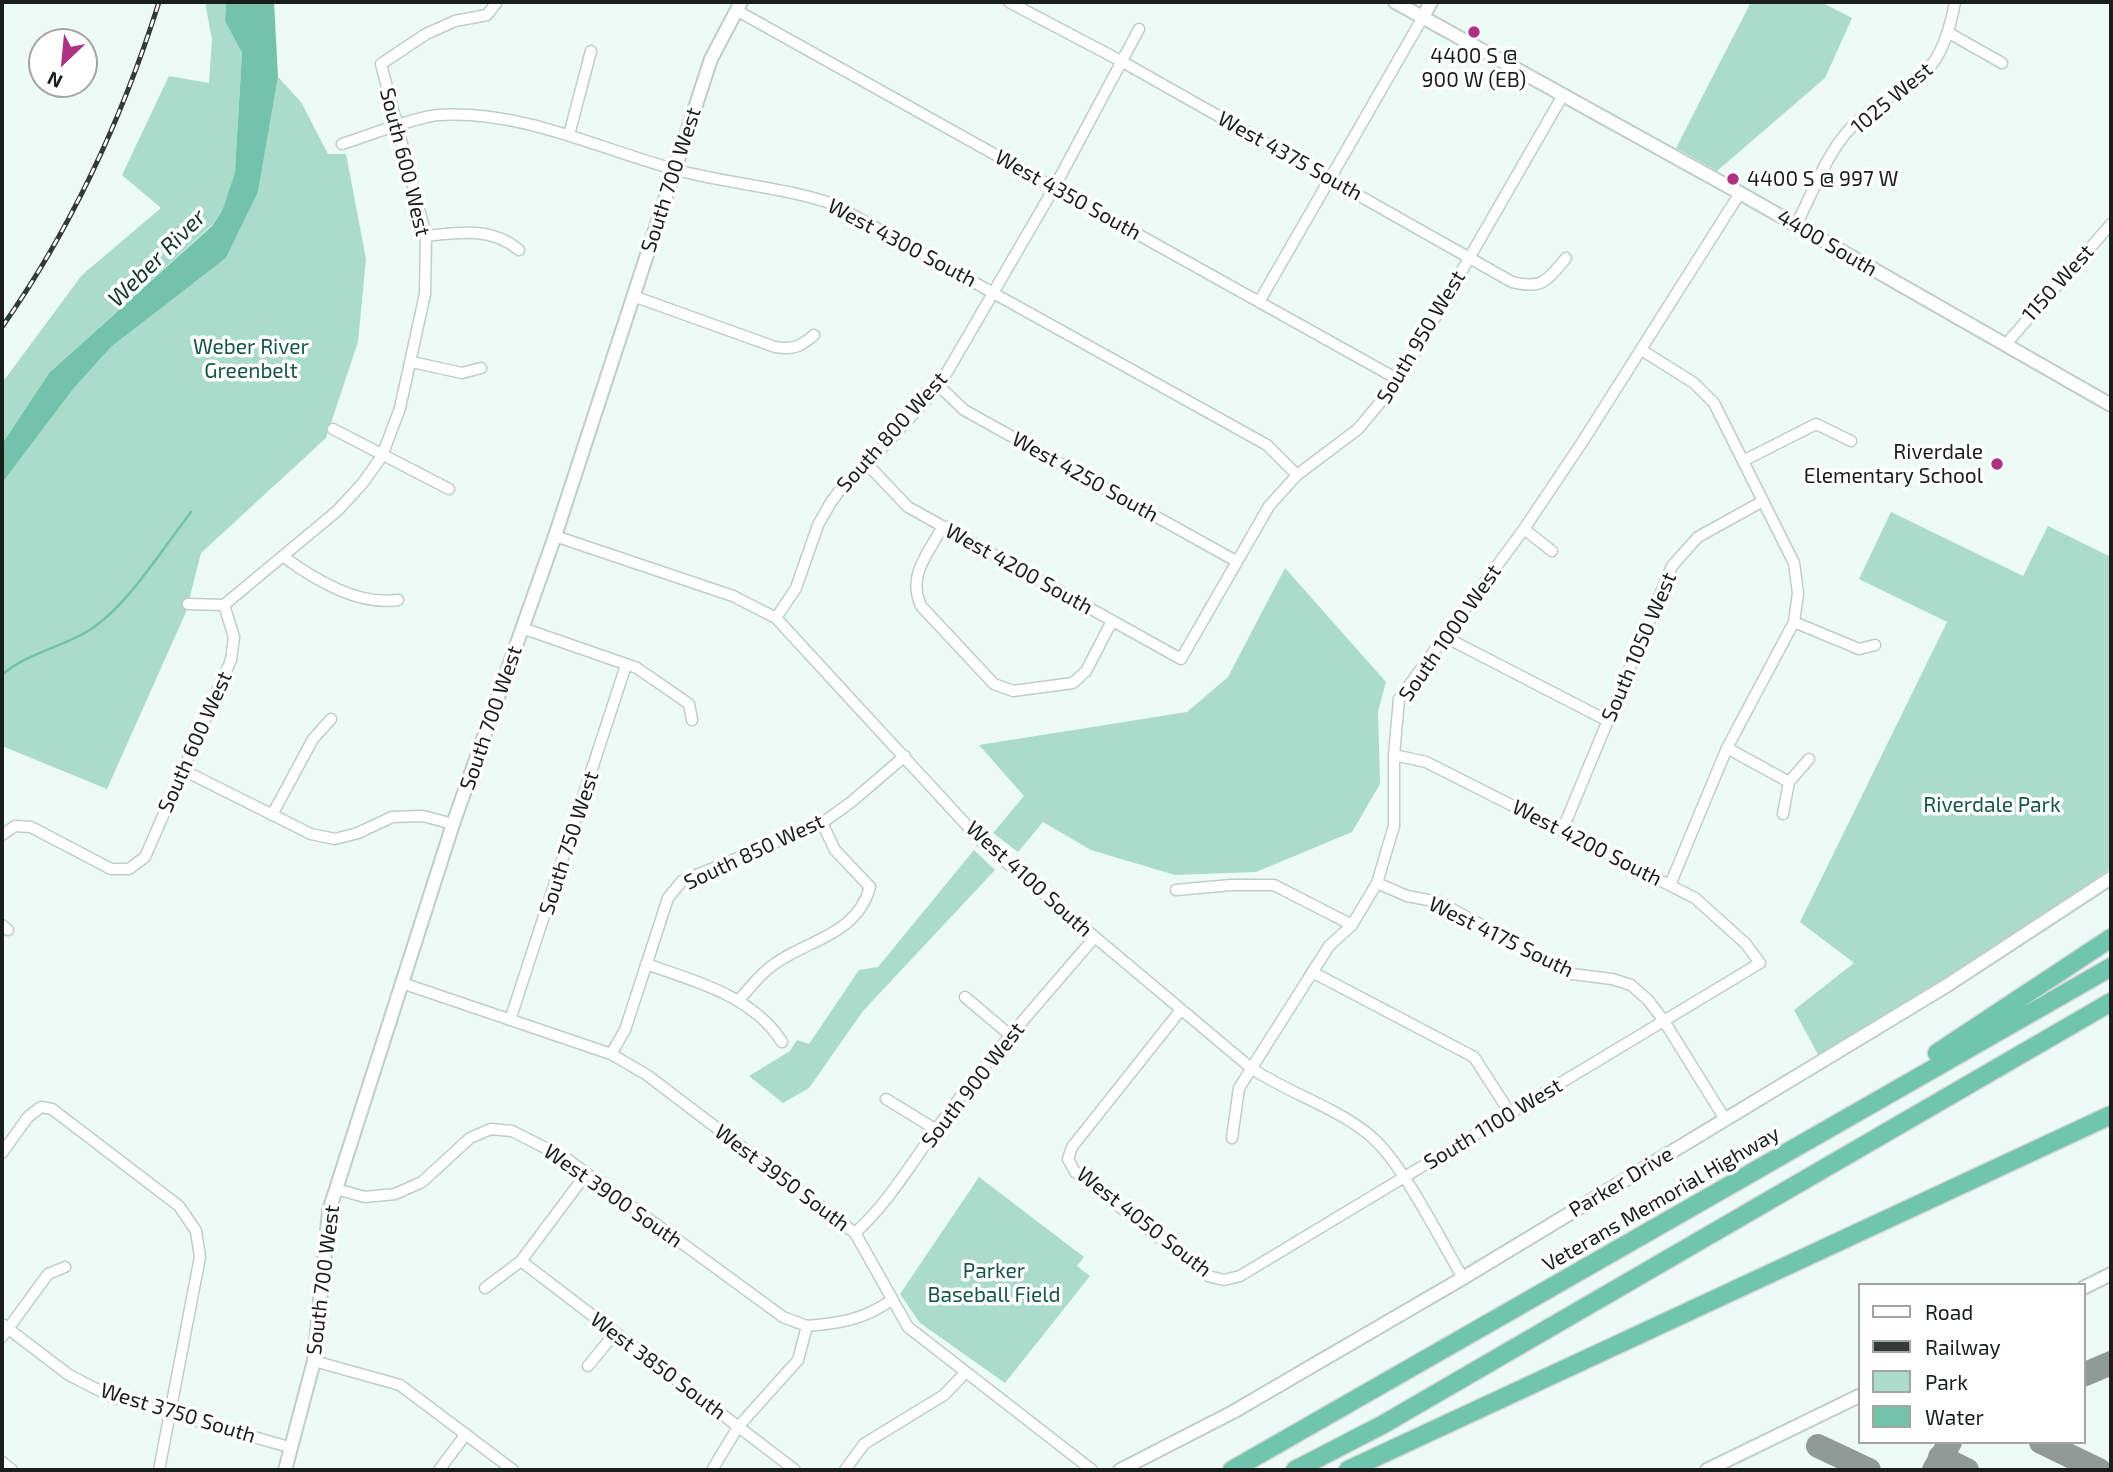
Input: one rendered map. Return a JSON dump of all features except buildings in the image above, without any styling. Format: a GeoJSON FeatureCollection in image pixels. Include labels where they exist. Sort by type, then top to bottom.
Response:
{"type":"FeatureCollection","features":[{"type":"Feature","properties":{"kind":"highway"},"geometry":{"type":"LineString","coordinates":[[1770,1162],[2111,939]]}},
{"type":"Feature","properties":{"kind":"highway","name":"Veterans Memorial Highway"},"geometry":{"type":"LineString","coordinates":[[1232,1470],[2111,967]]}},
{"type":"Feature","properties":{"kind":"highway"},"geometry":{"type":"LineString","coordinates":[[1295,1470],[1382,1425],[2111,1002]]}},
{"type":"Feature","properties":{"kind":"highway"},"geometry":{"type":"LineString","coordinates":[[1348,1470],[2111,1115]]}},
{"type":"Feature","properties":{"kind":"street","name":"South 600 West"},"geometry":{"type":"LineString","coordinates":[[2,835],[15,826],[31,827],[111,869],[129,869],[145,856],[230,660],[234,637],[224,605],[337,511],[382,456],[412,362],[425,294],[426,236],[381,64],[426,34],[454,21],[487,15],[497,2]]}},
{"type":"Feature","properties":{"kind":"street","name":"West 4375 South"},"geometry":{"type":"LineString","coordinates":[[1009,2],[1020,4],[1512,282],[1531,287],[1549,279],[1566,258]]}},
{"type":"Feature","properties":{"kind":"street","name":"4400 South"},"geometry":{"type":"LineString","coordinates":[[1395,2],[1740,193],[2111,405]]}},
{"type":"Feature","properties":{"kind":"street"},"geometry":{"type":"LineString","coordinates":[[1259,302],[1431,2]]}},
{"type":"Feature","properties":{"kind":"street","name":"1025 West"},"geometry":{"type":"LineString","coordinates":[[1796,225],[1832,155],[1857,121],[1920,78],[1938,59],[1949,33],[1955,2]]}},
{"type":"Feature","properties":{"kind":"street","name":"South 700 West"},"geometry":{"type":"LineString","coordinates":[[285,1470],[314,1361],[329,1211],[453,824],[555,536],[711,59],[739,6]]}},
{"type":"Feature","properties":{"kind":"street","name":"West 4350 South"},"geometry":{"type":"LineString","coordinates":[[739,6],[1054,188],[1399,380]]}},
{"type":"Feature","properties":{"kind":"street","name":"South 800 West"},"geometry":{"type":"LineString","coordinates":[[776,618],[796,588],[818,525],[831,502],[847,481],[867,464],[939,386],[1054,188],[1139,29]]}},
{"type":"Feature","properties":{"kind":"street"},"geometry":{"type":"LineString","coordinates":[[1949,33],[2002,63]]}},
{"type":"Feature","properties":{"kind":"street"},"geometry":{"type":"LineString","coordinates":[[569,135],[591,51]]}},
{"type":"Feature","properties":{"kind":"street","name":"South 950 West"},"geometry":{"type":"LineString","coordinates":[[1181,659],[1269,506],[1297,475],[1359,429],[1399,380],[1563,95]]}},
{"type":"Feature","properties":{"kind":"street","name":"West 4300 South"},"geometry":{"type":"LineString","coordinates":[[342,144],[438,115],[510,121],[569,135],[674,169],[737,185],[807,195],[834,204],[1267,445],[1297,475]]}},
{"type":"Feature","properties":{"kind":"street","name":"South 1000 West"},"geometry":{"type":"LineString","coordinates":[[1232,1138],[1234,1104],[1251,1068],[1329,946],[1352,925],[1377,883],[1394,826],[1394,755],[1399,699],[1524,529],[1643,351],[1740,193]]}},
{"type":"Feature","properties":{"kind":"street","name":"1150 West"},"geometry":{"type":"LineString","coordinates":[[2006,344],[2111,224]]}},
{"type":"Feature","properties":{"kind":"street"},"geometry":{"type":"LineString","coordinates":[[426,236],[464,231],[504,237],[519,250]]}},
{"type":"Feature","properties":{"kind":"street"},"geometry":{"type":"LineString","coordinates":[[633,296],[775,347],[790,349],[802,346],[814,335]]}},
{"type":"Feature","properties":{"kind":"street"},"geometry":{"type":"LineString","coordinates":[[1643,351],[1694,383],[1714,403],[1794,564],[1798,593],[1794,622],[1727,748],[1670,885]]}},
{"type":"Feature","properties":{"kind":"street"},"geometry":{"type":"LineString","coordinates":[[412,362],[462,373],[481,368]]}},
{"type":"Feature","properties":{"kind":"street","name":"West 4250 South"},"geometry":{"type":"LineString","coordinates":[[939,386],[964,410],[1236,561]]}},
{"type":"Feature","properties":{"kind":"street"},"geometry":{"type":"LineString","coordinates":[[1743,461],[1816,424],[1851,441]]}},
{"type":"Feature","properties":{"kind":"street"},"geometry":{"type":"LineString","coordinates":[[333,429],[449,489]]}},
{"type":"Feature","properties":{"kind":"street","name":"West 4200 South"},"geometry":{"type":"LineString","coordinates":[[867,464],[908,507],[1181,659]]}},
{"type":"Feature","properties":{"kind":"street","name":"South 1050 West"},"geometry":{"type":"LineString","coordinates":[[1562,831],[1672,566],[1698,537],[1763,501]]}},
{"type":"Feature","properties":{"kind":"street"},"geometry":{"type":"LineString","coordinates":[[943,526],[916,576],[914,591],[920,606],[994,684],[1013,691],[1073,683],[1086,671],[1112,621]]}},
{"type":"Feature","properties":{"kind":"street"},"geometry":{"type":"LineString","coordinates":[[1524,529],[1552,551]]}},
{"type":"Feature","properties":{"kind":"street","name":"West 4100 South"},"geometry":{"type":"LineString","coordinates":[[555,536],[733,596],[776,618],[984,844],[1251,1068],[1278,1086],[1347,1121],[1377,1142],[1403,1178],[1463,1278]]}},
{"type":"Feature","properties":{"kind":"street"},"geometry":{"type":"LineString","coordinates":[[284,557],[313,578],[377,603],[398,600]]}},
{"type":"Feature","properties":{"kind":"street"},"geometry":{"type":"LineString","coordinates":[[188,604],[224,605]]}},
{"type":"Feature","properties":{"kind":"street"},"geometry":{"type":"LineString","coordinates":[[1794,622],[1859,649],[1875,645]]}},
{"type":"Feature","properties":{"kind":"street"},"geometry":{"type":"LineString","coordinates":[[522,628],[637,668],[689,704],[692,720]]}},
{"type":"Feature","properties":{"kind":"street"},"geometry":{"type":"LineString","coordinates":[[1445,637],[1608,721]]}},
{"type":"Feature","properties":{"kind":"street","name":"South 750 West"},"geometry":{"type":"LineString","coordinates":[[510,1020],[626,665]]}},
{"type":"Feature","properties":{"kind":"street"},"geometry":{"type":"LineString","coordinates":[[272,815],[313,739],[331,719]]}},
{"type":"Feature","properties":{"kind":"street"},"geometry":{"type":"LineString","coordinates":[[1727,748],[1789,782]]}},
{"type":"Feature","properties":{"kind":"street","name":"West 4200 South"},"geometry":{"type":"LineString","coordinates":[[1394,755],[1426,762],[1695,898],[1746,944],[1760,963]]}},
{"type":"Feature","properties":{"kind":"street","name":"South 850 West"},"geometry":{"type":"LineString","coordinates":[[611,1054],[625,1030],[668,898],[682,881],[822,823],[905,756]]}},
{"type":"Feature","properties":{"kind":"street"},"geometry":{"type":"LineString","coordinates":[[1783,814],[1789,782],[1810,759]]}},
{"type":"Feature","properties":{"kind":"street"},"geometry":{"type":"LineString","coordinates":[[183,770],[311,834],[335,839],[358,833],[392,817],[423,816],[453,824]]}},
{"type":"Feature","properties":{"kind":"street"},"geometry":{"type":"LineString","coordinates":[[738,1001],[769,968],[836,932],[866,902],[870,887],[835,850],[822,823]]}},
{"type":"Feature","properties":{"kind":"street","name":"Parker Drive"},"geometry":{"type":"LineString","coordinates":[[1120,1470],[1233,1412],[1463,1278],[1946,986],[2111,878]]}},
{"type":"Feature","properties":{"kind":"street","name":"West 4175 South"},"geometry":{"type":"LineString","coordinates":[[1377,883],[1407,896],[1439,902],[1572,974],[1612,979],[1631,985],[1648,1000],[1664,1021],[1724,1119]]}},
{"type":"Feature","properties":{"kind":"street"},"geometry":{"type":"LineString","coordinates":[[1176,890],[1231,885],[1274,885],[1352,925]]}},
{"type":"Feature","properties":{"kind":"street","name":"South 900 West"},"geometry":{"type":"LineString","coordinates":[[855,1234],[880,1211],[936,1129],[1010,1035],[1095,937]]}},
{"type":"Feature","properties":{"kind":"street","name":"South 1100 West"},"geometry":{"type":"LineString","coordinates":[[1224,1280],[1240,1276],[1760,963]]}},
{"type":"Feature","properties":{"kind":"street"},"geometry":{"type":"LineString","coordinates":[[646,964],[715,987],[738,1001],[774,1030],[782,1042]]}},
{"type":"Feature","properties":{"kind":"street"},"geometry":{"type":"LineString","coordinates":[[1312,972],[1474,1057],[1510,1113]]}},
{"type":"Feature","properties":{"kind":"street","name":"West 3950 South"},"geometry":{"type":"LineString","coordinates":[[402,983],[611,1054],[647,1075],[855,1234],[890,1301],[908,1327],[1092,1470]]}},
{"type":"Feature","properties":{"kind":"street"},"geometry":{"type":"LineString","coordinates":[[965,997],[1010,1035]]}},
{"type":"Feature","properties":{"kind":"street","name":"West 4050 South"},"geometry":{"type":"LineString","coordinates":[[1180,1011],[1072,1147],[1068,1159],[1074,1172],[1187,1260],[1208,1276],[1224,1280]]}},
{"type":"Feature","properties":{"kind":"street"},"geometry":{"type":"LineString","coordinates":[[886,1099],[936,1129]]}},
{"type":"Feature","properties":{"kind":"street"},"geometry":{"type":"LineString","coordinates":[[2,1153],[29,1117],[41,1107],[52,1109],[179,1206],[196,1231],[200,1257],[159,1470]]}},
{"type":"Feature","properties":{"kind":"street","name":"West 3900 South"},"geometry":{"type":"LineString","coordinates":[[336,1189],[365,1197],[395,1194],[422,1182],[470,1138],[491,1129],[512,1130],[567,1159],[783,1317],[807,1326]]}},
{"type":"Feature","properties":{"kind":"street"},"geometry":{"type":"LineString","coordinates":[[485,1288],[521,1261],[586,1174]]}},
{"type":"Feature","properties":{"kind":"street","name":"West 3850 South"},"geometry":{"type":"LineString","coordinates":[[521,1261],[795,1470]]}},
{"type":"Feature","properties":{"kind":"street"},"geometry":{"type":"LineString","coordinates":[[4,1330],[48,1274],[65,1267]]}},
{"type":"Feature","properties":{"kind":"street"},"geometry":{"type":"LineString","coordinates":[[2085,1287],[2111,1274]]}},
{"type":"Feature","properties":{"kind":"street"},"geometry":{"type":"LineString","coordinates":[[712,1470],[738,1427],[798,1360],[807,1326],[847,1322],[870,1315],[890,1301]]}},
{"type":"Feature","properties":{"kind":"street","name":"West 3750 South"},"geometry":{"type":"LineString","coordinates":[[4,1330],[69,1375],[110,1396],[289,1447]]}},
{"type":"Feature","properties":{"kind":"street"},"geometry":{"type":"LineString","coordinates":[[588,1366],[615,1333]]}},
{"type":"Feature","properties":{"kind":"street"},"geometry":{"type":"LineString","coordinates":[[314,1361],[400,1385],[513,1470]]}},
{"type":"Feature","properties":{"kind":"street"},"geometry":{"type":"LineString","coordinates":[[845,1470],[864,1444],[944,1395],[966,1372]]}},
{"type":"Feature","properties":{"kind":"street"},"geometry":{"type":"LineString","coordinates":[[1707,1470],[1857,1397]]}},
{"type":"Feature","properties":{"kind":"street"},"geometry":{"type":"LineString","coordinates":[[439,1470],[466,1434]]}},
{"type":"Feature","properties":{"kind":"street"},"geometry":{"type":"LineString","coordinates":[[2,1462],[12,1470]]}},
{"type":"Feature","properties":{"kind":"green space"},"geometry":{"type":"Polygon","coordinates":[[[205,2],[226,2],[225,21],[242,53],[235,172],[222,211],[212,225],[49,373],[2,444],[2,383],[82,275],[161,208],[122,175],[169,76],[209,83],[212,40],[205,2]]]}},
{"type":"Feature","properties":{"kind":"green space"},"geometry":{"type":"Polygon","coordinates":[[[1751,2],[1821,2],[1852,18],[1825,78],[1717,171],[1676,148],[1751,2]]]}},
{"type":"Feature","properties":{"kind":"green space","name":"Weber River Greenbelt"},"geometry":{"type":"Polygon","coordinates":[[[278,77],[301,102],[328,154],[346,154],[366,259],[358,342],[326,438],[201,553],[186,612],[107,789],[2,746],[2,483],[74,388],[111,347],[226,258],[258,192],[278,77]]]}},
{"type":"Feature","properties":{"kind":"green space","name":"Riverdale Park"},"geometry":{"type":"Polygon","coordinates":[[[1891,512],[2023,576],[2048,526],[2111,557],[2111,868],[1908,1008],[1822,1062],[1794,1010],[1854,963],[1800,922],[1947,622],[1859,579],[1891,512]]]}},
{"type":"Feature","properties":{"kind":"green space"},"geometry":{"type":"Polygon","coordinates":[[[1285,568],[1386,682],[1378,711],[1380,784],[1352,832],[1256,872],[1175,875],[1091,850],[1043,822],[1018,852],[993,833],[1024,796],[979,745],[1187,712],[1228,677],[1285,568]]]}},
{"type":"Feature","properties":{"kind":"green space"},"geometry":{"type":"Polygon","coordinates":[[[974,850],[995,870],[863,1011],[809,1088],[783,1103],[749,1076],[790,1051],[797,1040],[809,1044],[859,970],[878,967],[974,850]]]}},
{"type":"Feature","properties":{"kind":"green space","name":"Parker Baseball Field"},"geometry":{"type":"Polygon","coordinates":[[[979,1177],[1084,1257],[1077,1266],[1090,1276],[1005,1383],[920,1323],[900,1294],[979,1177]]]}},
{"type":"Feature","properties":{"kind":"water"},"geometry":{"type":"Polygon","coordinates":[[[226,2],[274,2],[278,77],[258,192],[226,258],[111,347],[74,388],[2,483],[2,444],[49,373],[212,226],[222,211],[235,172],[242,53],[225,21],[226,2]]]}},
{"type":"Feature","properties":{"kind":"waterway"},"geometry":{"type":"LineString","coordinates":[[2,675],[22,661],[77,637],[102,621],[144,576],[191,512]]}},
{"type":"Feature","properties":{"kind":"taxiway"},"geometry":{"type":"LineString","coordinates":[[2085,1374],[2111,1363]]}},
{"type":"Feature","properties":{"kind":"taxiway"},"geometry":{"type":"LineString","coordinates":[[1934,1470],[1949,1444]]}},
{"type":"Feature","properties":{"kind":"taxiway"},"geometry":{"type":"LineString","coordinates":[[2045,1444],[2099,1470]]}},
{"type":"Feature","properties":{"kind":"taxiway"},"geometry":{"type":"LineString","coordinates":[[1818,1446],[1869,1470]]}},
{"type":"Feature","properties":{"kind":"taxiway"},"geometry":{"type":"LineString","coordinates":[[1940,1457],[1967,1470]]}},
{"type":"Feature","properties":{"kind":"railway"},"geometry":{"type":"LineString","coordinates":[[2,327],[51,251],[93,170],[129,87],[159,2]]}},
{"type":"Feature","properties":{"kind":"place","name":"4400 S @ 900 W (EB)"},"geometry":{"type":"Point","coordinates":[1474,32]}},
{"type":"Feature","properties":{"kind":"place","name":"4400 S @ 997 W"},"geometry":{"type":"Point","coordinates":[1733,179]}},
{"type":"Feature","properties":{"kind":"place","name":"Riverdale Elementary School"},"geometry":{"type":"Point","coordinates":[1997,464]}},
{"type":"Feature","properties":{"kind":"water label","name":"Weber River"},"geometry":{"type":"Point","coordinates":[157,258]}}]}
